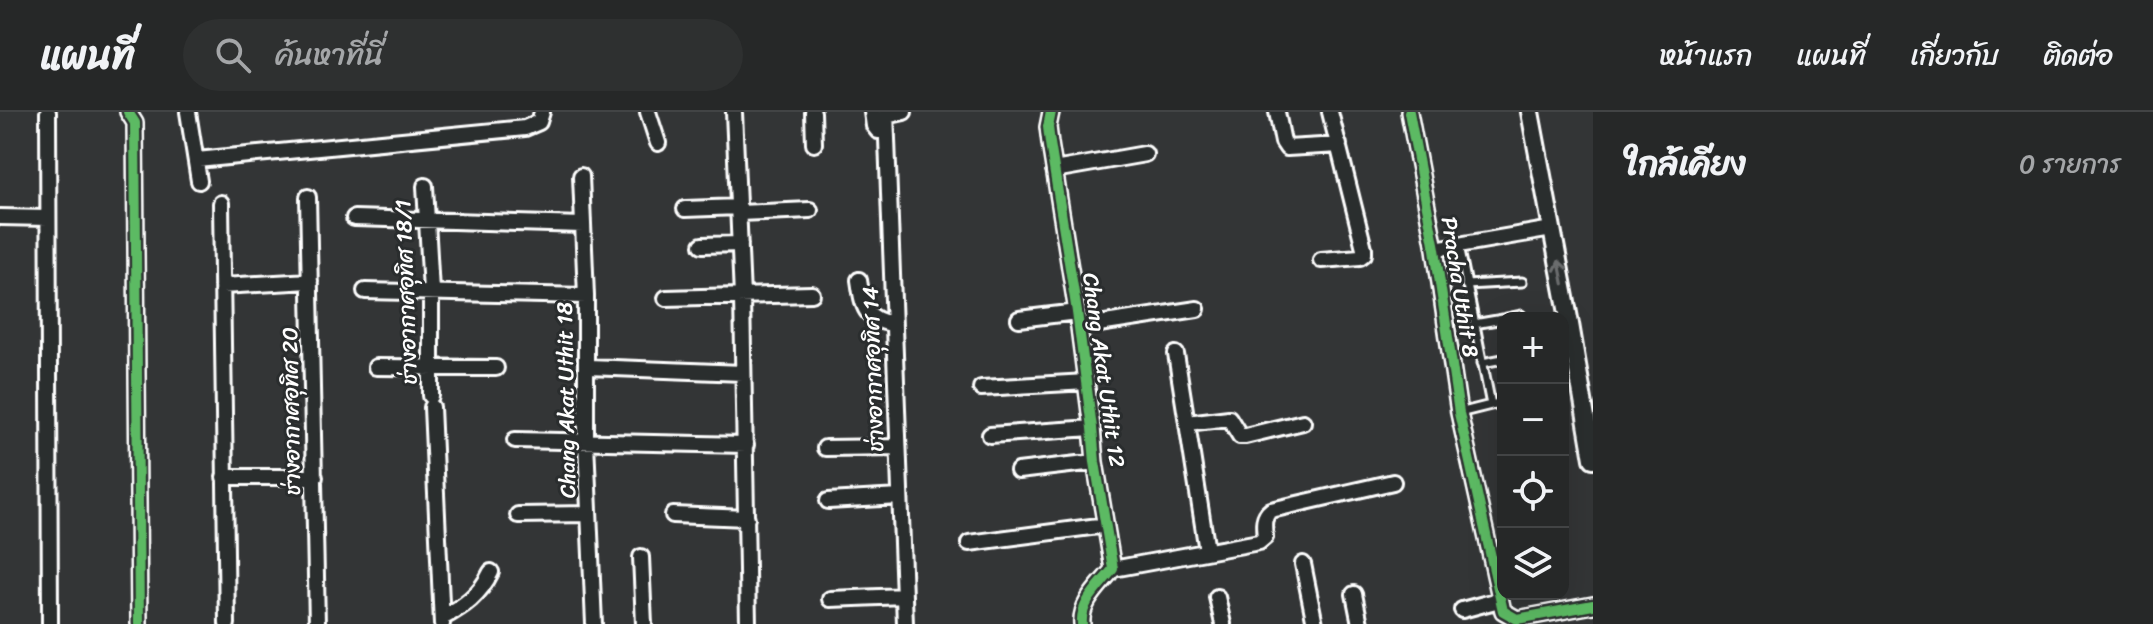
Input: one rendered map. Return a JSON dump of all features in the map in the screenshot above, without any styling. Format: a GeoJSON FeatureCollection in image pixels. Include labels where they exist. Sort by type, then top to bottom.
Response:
{"type":"FeatureCollection","features":[{"type":"Feature","properties":{"kind":"street"},"geometry":{"type":"LineString","coordinates":[[48,112],[50,624]]}},
{"type":"Feature","properties":{"kind":"street"},"geometry":{"type":"LineString","coordinates":[[128,112],[135,123],[139,624]]}},
{"type":"Feature","properties":{"kind":"street"},"geometry":{"type":"LineString","coordinates":[[188,112],[199,181]]}},
{"type":"Feature","properties":{"kind":"street"},"geometry":{"type":"LineString","coordinates":[[197,160],[525,128],[539,122],[542,112]]}},
{"type":"Feature","properties":{"kind":"street"},"geometry":{"type":"LineString","coordinates":[[648,112],[658,143]]}},
{"type":"Feature","properties":{"kind":"street"},"geometry":{"type":"LineString","coordinates":[[734,112],[742,297],[748,624]]}},
{"type":"Feature","properties":{"kind":"street"},"geometry":{"type":"LineString","coordinates":[[813,112],[814,144]]}},
{"type":"Feature","properties":{"kind":"street"},"geometry":{"type":"LineString","coordinates":[[882,118],[904,112]]}},
{"type":"Feature","properties":{"kind":"street","name":"Chang Akat Uthit 12"},"geometry":{"type":"LineString","coordinates":[[1051,112],[1048,127],[1113,569]]}},
{"type":"Feature","properties":{"kind":"street"},"geometry":{"type":"LineString","coordinates":[[1277,112],[1287,148],[1339,145]]}},
{"type":"Feature","properties":{"kind":"street"},"geometry":{"type":"LineString","coordinates":[[1321,260],[1360,257],[1364,254],[1330,112]]}},
{"type":"Feature","properties":{"kind":"street","name":"Pracha Uthit 8"},"geometry":{"type":"LineString","coordinates":[[1409,112],[1435,249],[1459,413],[1497,591]]}},
{"type":"Feature","properties":{"kind":"street"},"geometry":{"type":"LineString","coordinates":[[1530,112],[1593,459]]}},
{"type":"Feature","properties":{"kind":"street","name":"ช่างอากาศอุทิศ 14"},"geometry":{"type":"LineString","coordinates":[[882,118],[905,624]]}},
{"type":"Feature","properties":{"kind":"street"},"geometry":{"type":"LineString","coordinates":[[1054,170],[1145,154]]}},
{"type":"Feature","properties":{"kind":"street","name":"Chang Akat Uthit 18"},"geometry":{"type":"LineString","coordinates":[[581,176],[588,367],[586,442],[594,624]]}},
{"type":"Feature","properties":{"kind":"street","name":"ช่างอากาศอุทิศ 18/1"},"geometry":{"type":"LineString","coordinates":[[425,186],[442,621]]}},
{"type":"Feature","properties":{"kind":"street","name":"ช่างอากาศอุทิศ 20"},"geometry":{"type":"LineString","coordinates":[[308,197],[317,624]]}},
{"type":"Feature","properties":{"kind":"street"},"geometry":{"type":"LineString","coordinates":[[221,203],[227,624]]}},
{"type":"Feature","properties":{"kind":"street"},"geometry":{"type":"LineString","coordinates":[[685,209],[810,210]]}},
{"type":"Feature","properties":{"kind":"street"},"geometry":{"type":"LineString","coordinates":[[0,217],[48,218]]}},
{"type":"Feature","properties":{"kind":"street"},"geometry":{"type":"LineString","coordinates":[[354,218],[583,225]]}},
{"type":"Feature","properties":{"kind":"street"},"geometry":{"type":"LineString","coordinates":[[1435,249],[1552,229]]}},
{"type":"Feature","properties":{"kind":"street"},"geometry":{"type":"LineString","coordinates":[[702,245],[740,244]]}},
{"type":"Feature","properties":{"kind":"street"},"geometry":{"type":"LineString","coordinates":[[859,280],[863,306],[871,316],[893,324]]}},
{"type":"Feature","properties":{"kind":"street"},"geometry":{"type":"LineString","coordinates":[[222,286],[310,281]]}},
{"type":"Feature","properties":{"kind":"street"},"geometry":{"type":"LineString","coordinates":[[365,291],[586,296]]}},
{"type":"Feature","properties":{"kind":"street"},"geometry":{"type":"LineString","coordinates":[[666,298],[812,294]]}},
{"type":"Feature","properties":{"kind":"street"},"geometry":{"type":"LineString","coordinates":[[1019,319],[1078,320],[1197,309]]}},
{"type":"Feature","properties":{"kind":"street"},"geometry":{"type":"LineString","coordinates":[[1176,354],[1207,551]]}},
{"type":"Feature","properties":{"kind":"street"},"geometry":{"type":"LineString","coordinates":[[376,367],[496,368]]}},
{"type":"Feature","properties":{"kind":"street"},"geometry":{"type":"LineString","coordinates":[[588,367],[743,373]]}},
{"type":"Feature","properties":{"kind":"street"},"geometry":{"type":"LineString","coordinates":[[981,388],[1087,382]]}},
{"type":"Feature","properties":{"kind":"street"},"geometry":{"type":"LineString","coordinates":[[1187,423],[1229,418],[1240,436],[1245,436],[1303,422]]}},
{"type":"Feature","properties":{"kind":"street"},"geometry":{"type":"LineString","coordinates":[[990,435],[1092,428]]}},
{"type":"Feature","properties":{"kind":"street"},"geometry":{"type":"LineString","coordinates":[[515,440],[746,445]]}},
{"type":"Feature","properties":{"kind":"street"},"geometry":{"type":"LineString","coordinates":[[825,448],[898,447]]}},
{"type":"Feature","properties":{"kind":"street"},"geometry":{"type":"LineString","coordinates":[[1018,471],[1095,462]]}},
{"type":"Feature","properties":{"kind":"street"},"geometry":{"type":"LineString","coordinates":[[224,477],[315,477]]}},
{"type":"Feature","properties":{"kind":"street"},"geometry":{"type":"LineString","coordinates":[[1082,624],[1084,606],[1113,569],[1263,540],[1264,520],[1271,510],[1393,482]]}},
{"type":"Feature","properties":{"kind":"street"},"geometry":{"type":"LineString","coordinates":[[828,501],[900,497]]}},
{"type":"Feature","properties":{"kind":"street"},"geometry":{"type":"LineString","coordinates":[[518,515],[589,514]]}},
{"type":"Feature","properties":{"kind":"street"},"geometry":{"type":"LineString","coordinates":[[673,515],[747,518]]}},
{"type":"Feature","properties":{"kind":"street"},"geometry":{"type":"LineString","coordinates":[[969,543],[1106,525]]}},
{"type":"Feature","properties":{"kind":"street"},"geometry":{"type":"LineString","coordinates":[[641,557],[644,624]]}},
{"type":"Feature","properties":{"kind":"street"},"geometry":{"type":"LineString","coordinates":[[1303,564],[1315,624]]}},
{"type":"Feature","properties":{"kind":"street"},"geometry":{"type":"LineString","coordinates":[[442,621],[466,605],[483,588],[491,572]]}},
{"type":"Feature","properties":{"kind":"street"},"geometry":{"type":"LineString","coordinates":[[1354,594],[1360,624]]}},
{"type":"Feature","properties":{"kind":"street"},"geometry":{"type":"LineString","coordinates":[[830,599],[904,596]]}},
{"type":"Feature","properties":{"kind":"street"},"geometry":{"type":"LineString","coordinates":[[1217,597],[1223,624]]}},
{"type":"Feature","properties":{"kind":"street"},"geometry":{"type":"LineString","coordinates":[[1462,610],[1499,600],[1503,611],[1517,619],[1593,605]]}},
{"type":"Feature","properties":{"kind":"lane"},"geometry":{"type":"LineString","coordinates":[[1459,245],[1491,405]]}},
{"type":"Feature","properties":{"kind":"lane"},"geometry":{"type":"LineString","coordinates":[[1466,285],[1522,282]]}},
{"type":"Feature","properties":{"kind":"lane"},"geometry":{"type":"LineString","coordinates":[[1474,324],[1497,320]]}},
{"type":"Feature","properties":{"kind":"lane"},"geometry":{"type":"LineString","coordinates":[[1482,363],[1497,360]]}},
{"type":"Feature","properties":{"kind":"lane"},"geometry":{"type":"LineString","coordinates":[[1459,413],[1497,404]]}},
{"type":"Feature","properties":{"kind":"cycle path"},"geometry":{"type":"LineString","coordinates":[[128,112],[135,123],[139,624]]}},
{"type":"Feature","properties":{"kind":"cycle path"},"geometry":{"type":"LineString","coordinates":[[1051,112],[1048,127],[1050,143],[1113,569],[1088,601],[1082,624]]}},
{"type":"Feature","properties":{"kind":"cycle path"},"geometry":{"type":"LineString","coordinates":[[1409,112],[1435,249],[1459,413],[1503,611],[1517,619],[1593,605]]}}]}
